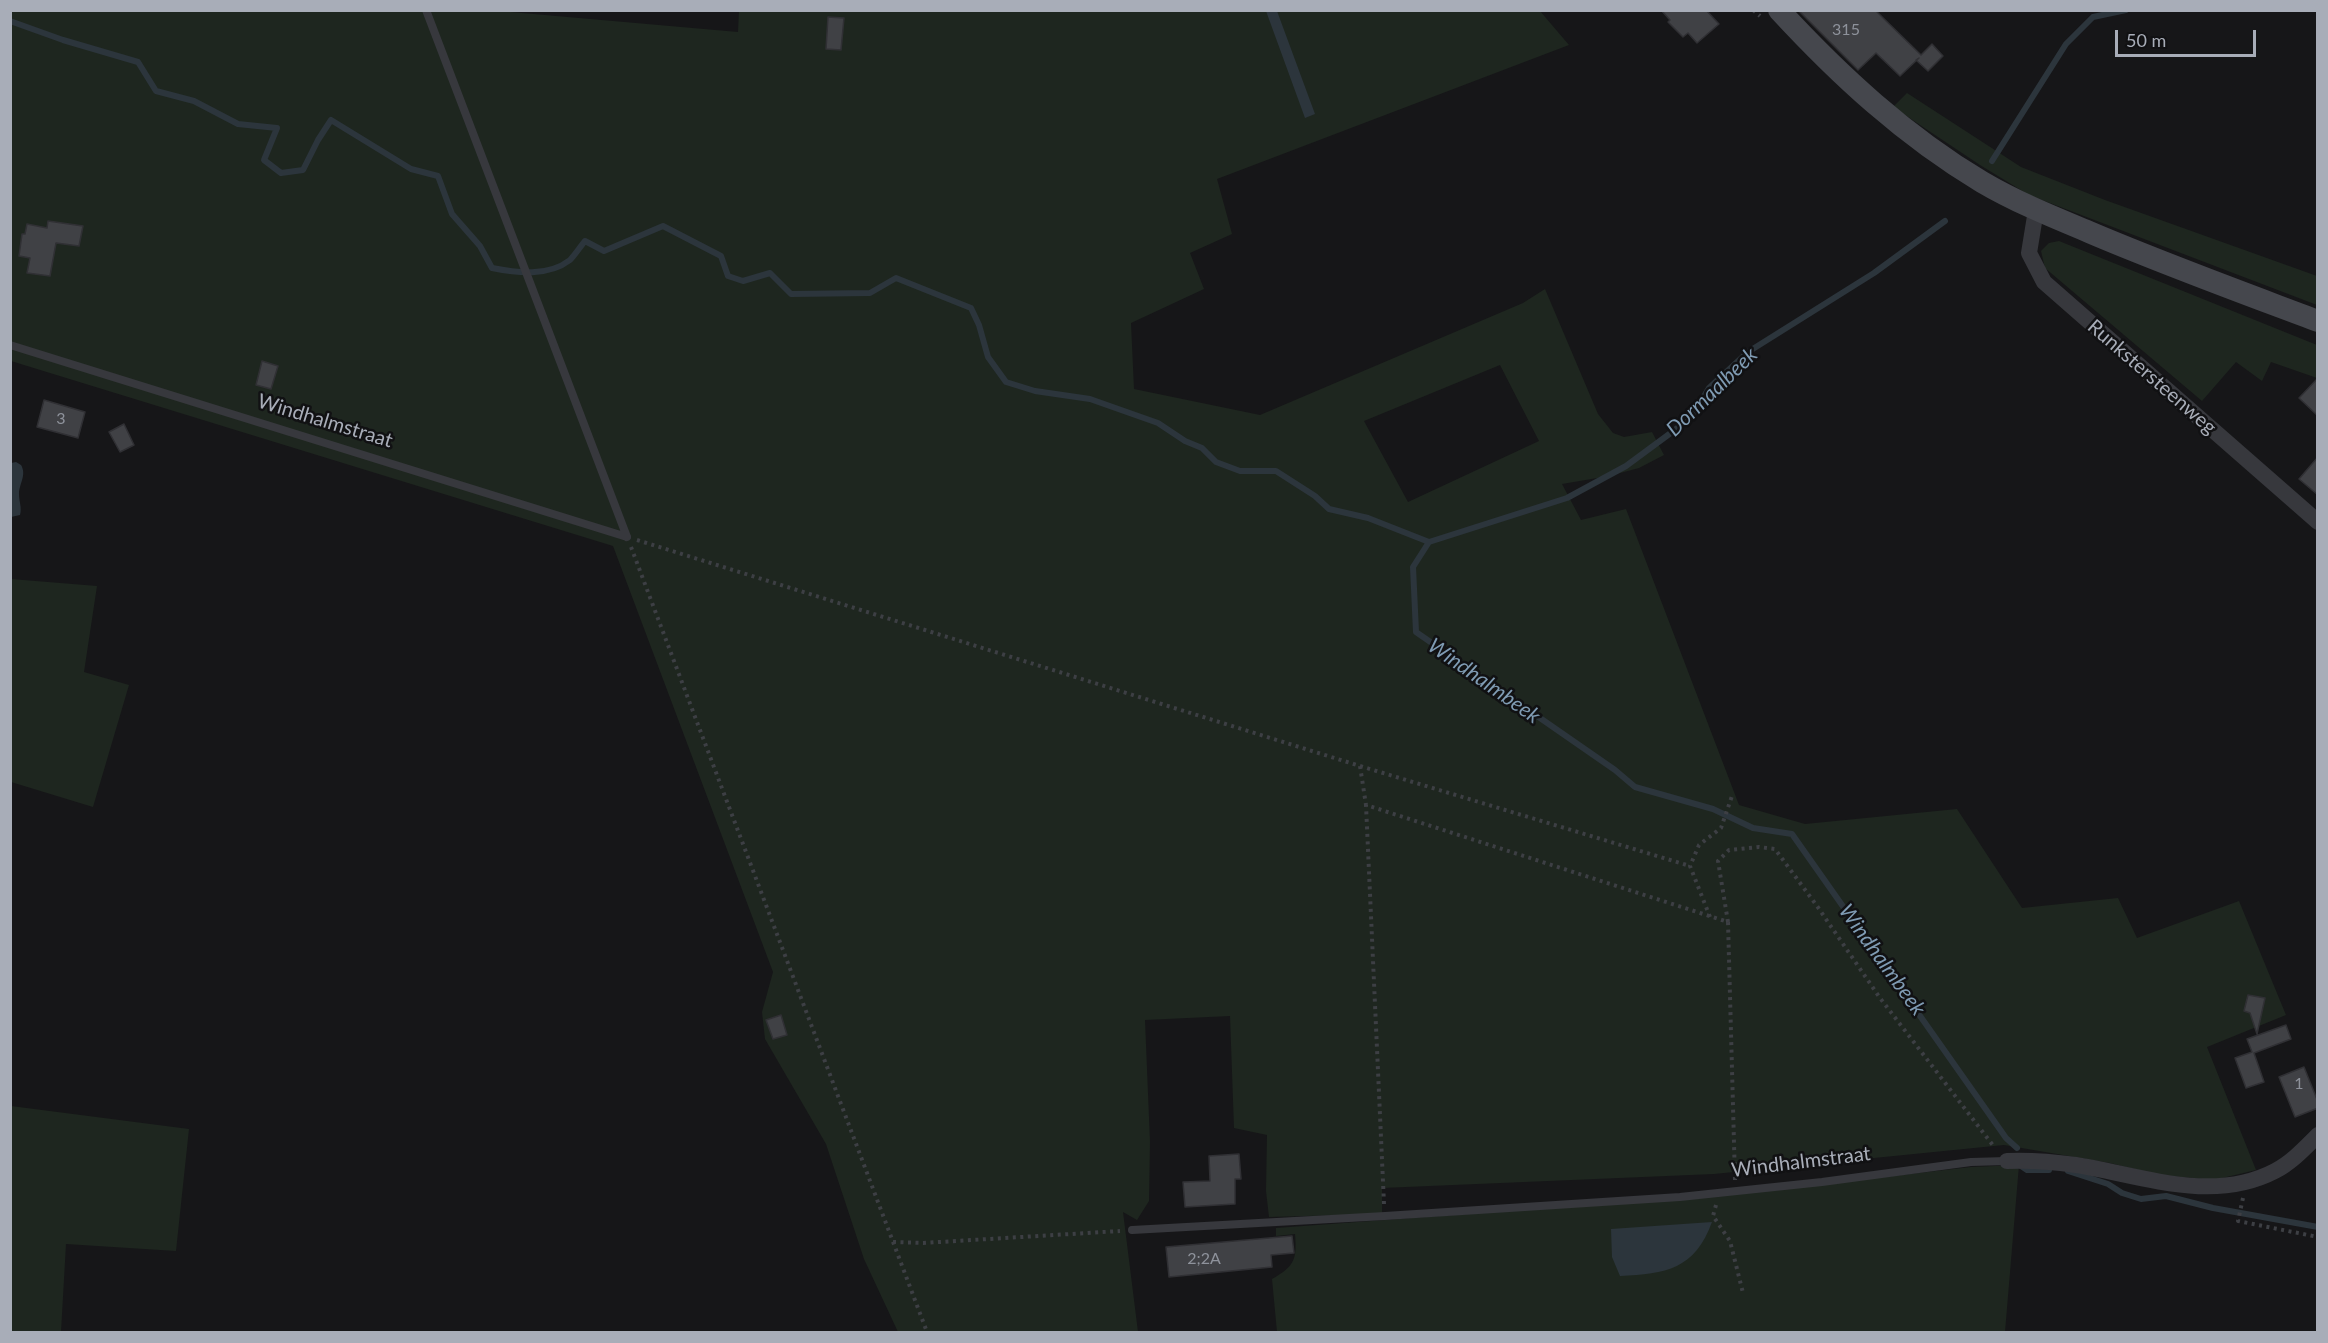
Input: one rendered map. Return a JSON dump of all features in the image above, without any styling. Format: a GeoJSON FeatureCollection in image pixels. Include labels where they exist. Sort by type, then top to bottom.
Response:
{"type":"FeatureCollection","features":[{"type":"Feature","properties":{"kind":"street"},"geometry":{"type":"LineString","coordinates":[[1779,10],[1820,55],[1881,111],[1983,182],[2036,210],[2119,245],[2318,321]]}},
{"type":"Feature","properties":{"kind":"street","name":"Runkstersteenweg"},"geometry":{"type":"LineString","coordinates":[[2036,210],[2029,253],[2044,282],[2318,522]]}},
{"type":"Feature","properties":{"kind":"street","name":"Windhalmstraat"},"geometry":{"type":"LineString","coordinates":[[2005,1161],[2075,1165],[2164,1184],[2247,1183],[2276,1170],[2318,1136]]}},
{"type":"Feature","properties":{"kind":"lane"},"geometry":{"type":"LineString","coordinates":[[426,10],[627,537]]}},
{"type":"Feature","properties":{"kind":"lane","name":"Windhalmstraat"},"geometry":{"type":"LineString","coordinates":[[10,345],[627,537]]}},
{"type":"Feature","properties":{"kind":"lane","name":"Windhalmstraat"},"geometry":{"type":"LineString","coordinates":[[1132,1230],[1385,1216],[1719,1193],[1971,1162],[2005,1161]]}},
{"type":"Feature","properties":{"kind":"path"},"geometry":{"type":"LineString","coordinates":[[627,537],[1360,766],[1690,866]]}},
{"type":"Feature","properties":{"kind":"path"},"geometry":{"type":"LineString","coordinates":[[627,537],[927,1332]]}},
{"type":"Feature","properties":{"kind":"path"},"geometry":{"type":"LineString","coordinates":[[1360,766],[1366,805],[1385,1216]]}},
{"type":"Feature","properties":{"kind":"path"},"geometry":{"type":"LineString","coordinates":[[1710,916],[1690,866],[1699,845],[1721,828],[1733,793]]}},
{"type":"Feature","properties":{"kind":"path"},"geometry":{"type":"LineString","coordinates":[[1366,805],[1728,922]]}},
{"type":"Feature","properties":{"kind":"path"},"geometry":{"type":"LineString","coordinates":[[1735,1191],[1728,922],[1718,861],[1729,850],[1759,847],[1775,849],[1880,998],[2005,1161]]}},
{"type":"Feature","properties":{"kind":"path"},"geometry":{"type":"LineString","coordinates":[[2247,1183],[2238,1221],[2318,1237]]}},
{"type":"Feature","properties":{"kind":"path"},"geometry":{"type":"LineString","coordinates":[[1719,1193],[1713,1216],[1730,1241],[1743,1293]]}},
{"type":"Feature","properties":{"kind":"path"},"geometry":{"type":"LineString","coordinates":[[893,1242],[923,1243],[1132,1230]]}},
{"type":"Feature","properties":{"kind":"shaded area"},"geometry":{"type":"Polygon","coordinates":[[[488,10],[738,32],[739,10],[1540,11],[1569,45],[1217,179],[1232,234],[1190,253],[1204,289],[1131,323],[1134,389],[1260,415],[1523,303],[1545,289],[1598,414],[1613,433],[1624,437],[1652,432],[1664,455],[1639,468],[1562,484],[1581,520],[1626,509],[1739,805],[1805,824],[1957,809],[2022,908],[2118,898],[2137,938],[2239,901],[2286,1015],[2207,1047],[2256,1170],[2214,1180],[2159,1175],[2110,1163],[2004,1145],[1714,1174],[1382,1188],[1382,1214],[1269,1217],[1266,1191],[1267,1135],[1234,1128],[1230,1016],[1145,1020],[1150,1142],[1149,1201],[1137,1220],[1123,1212],[1138,1332],[898,1332],[864,1259],[826,1144],[765,1039],[762,1012],[773,972],[613,546],[11,361],[11,11],[488,10]],[[1500,365],[1364,421],[1408,502],[1539,441],[1500,365]]]}},
{"type":"Feature","properties":{"kind":"shaded area"},"geometry":{"type":"Polygon","coordinates":[[[1266,11],[1277,11],[1315,114],[1305,118],[1266,11]]]}},
{"type":"Feature","properties":{"kind":"shaded area"},"geometry":{"type":"Polygon","coordinates":[[[1907,93],[2021,167],[2105,200],[2317,276],[2317,305],[2029,195],[1893,107],[1907,93]]]}},
{"type":"Feature","properties":{"kind":"shaded area"},"geometry":{"type":"Polygon","coordinates":[[[2059,241],[2317,345],[2317,378],[2271,362],[2262,381],[2236,362],[2202,401],[2045,268],[2041,251],[2049,243],[2059,241]]]}},
{"type":"Feature","properties":{"kind":"shaded area"},"geometry":{"type":"Polygon","coordinates":[[[16,462],[23,469],[19,490],[21,512],[20,515],[11,517],[11,463],[16,462]]]}},
{"type":"Feature","properties":{"kind":"shaded area"},"geometry":{"type":"Polygon","coordinates":[[[11,579],[97,586],[84,672],[129,685],[93,807],[11,782],[11,579]]]}},
{"type":"Feature","properties":{"kind":"shaded area"},"geometry":{"type":"Polygon","coordinates":[[[11,1106],[189,1129],[176,1251],[66,1244],[61,1332],[11,1332],[11,1106]]]}},
{"type":"Feature","properties":{"kind":"shaded area"},"geometry":{"type":"Polygon","coordinates":[[[2019,1165],[2005,1332],[1277,1332],[1272,1279],[1290,1266],[1295,1256],[1296,1243],[1295,1234],[1276,1236],[1276,1228],[1726,1195],[1971,1167],[2019,1165]]]}},
{"type":"Feature","properties":{"kind":"shaded area"},"geometry":{"type":"Polygon","coordinates":[[[1712,1222],[1697,1250],[1677,1266],[1651,1273],[1620,1276],[1612,1257],[1611,1229],[1712,1222]]]}},
{"type":"Feature","properties":{"kind":"building"},"geometry":{"type":"Polygon","coordinates":[[[1661,10],[1706,10],[1719,24],[1697,43],[1688,33],[1683,37],[1668,22],[1670,20],[1661,10]]]}},
{"type":"Feature","properties":{"kind":"building"},"geometry":{"type":"Polygon","coordinates":[[[1798,10],[1875,10],[1921,55],[1932,44],[1943,56],[1928,71],[1916,60],[1900,76],[1876,53],[1858,70],[1798,10]]]}},
{"type":"Feature","properties":{"kind":"building"},"geometry":{"type":"Polygon","coordinates":[[[828,17],[844,18],[841,50],[826,49],[828,17]]]}},
{"type":"Feature","properties":{"kind":"building"},"geometry":{"type":"Polygon","coordinates":[[[48,221],[83,226],[79,246],[56,243],[50,276],[27,273],[30,258],[19,256],[22,234],[25,234],[27,224],[47,228],[48,221]]]}},
{"type":"Feature","properties":{"kind":"building"},"geometry":{"type":"Polygon","coordinates":[[[262,361],[278,366],[271,389],[256,385],[262,361]]]}},
{"type":"Feature","properties":{"kind":"building"},"geometry":{"type":"Polygon","coordinates":[[[2318,378],[2318,416],[2299,398],[2318,378]]]}},
{"type":"Feature","properties":{"kind":"building"},"geometry":{"type":"Polygon","coordinates":[[[44,400],[85,412],[78,438],[37,427],[44,400]]]}},
{"type":"Feature","properties":{"kind":"building"},"geometry":{"type":"Polygon","coordinates":[[[124,424],[134,445],[120,452],[109,432],[124,424]]]}},
{"type":"Feature","properties":{"kind":"building"},"geometry":{"type":"Polygon","coordinates":[[[2318,457],[2318,495],[2299,479],[2318,457]]]}},
{"type":"Feature","properties":{"kind":"building"},"geometry":{"type":"Polygon","coordinates":[[[2248,995],[2265,998],[2257,1034],[2250,1013],[2244,1011],[2248,995]]]}},
{"type":"Feature","properties":{"kind":"building"},"geometry":{"type":"Polygon","coordinates":[[[781,1015],[787,1035],[773,1039],[766,1020],[781,1015]]]}},
{"type":"Feature","properties":{"kind":"building"},"geometry":{"type":"Polygon","coordinates":[[[2286,1025],[2291,1039],[2254,1053],[2264,1082],[2246,1088],[2235,1058],[2252,1052],[2247,1039],[2286,1025]]]}},
{"type":"Feature","properties":{"kind":"building"},"geometry":{"type":"Polygon","coordinates":[[[2304,1067],[2318,1102],[2318,1108],[2295,1117],[2279,1077],[2304,1067]]]}},
{"type":"Feature","properties":{"kind":"building"},"geometry":{"type":"Polygon","coordinates":[[[1239,1154],[1241,1179],[1235,1179],[1235,1204],[1185,1207],[1183,1182],[1210,1181],[1209,1156],[1239,1154]]]}},
{"type":"Feature","properties":{"kind":"building"},"geometry":{"type":"Polygon","coordinates":[[[1292,1236],[1294,1253],[1271,1255],[1272,1267],[1169,1277],[1166,1247],[1292,1236]]]}},
{"type":"Feature","properties":{"kind":"waterway","name":"Dormaalbeek"},"geometry":{"type":"LineString","coordinates":[[1992,161],[2066,44],[2093,17],[2126,10]]}},
{"type":"Feature","properties":{"kind":"waterway","name":"Windhalmbeek"},"geometry":{"type":"LineString","coordinates":[[10,21],[63,40],[138,62],[156,91],[194,101],[238,124],[277,128],[264,160],[281,173],[303,170],[331,120],[411,169],[438,176],[452,214],[480,246],[492,268],[522,272],[552,269],[570,260],[585,241],[604,251],[663,226],[721,256],[728,276],[743,281],[770,273],[791,294],[870,293],[896,278],[971,308],[979,325],[988,357],[1006,382],[1035,391],[1090,399],[1158,423],[1185,441],[1202,448],[1216,462],[1240,471],[1276,471],[1315,496],[1329,509],[1368,518],[1429,542],[1413,567],[1416,632],[1615,770],[1635,787],[1713,809],[1753,828],[1792,834],[2006,1138],[2017,1148]]}},
{"type":"Feature","properties":{"kind":"waterway","name":"Dormaalbeek"},"geometry":{"type":"LineString","coordinates":[[1429,542],[1567,498],[1626,466],[1691,418],[1709,388],[1748,352],[1874,273],[1945,221]]}},
{"type":"Feature","properties":{"kind":"waterway","name":"Windhalmbeek"},"geometry":{"type":"LineString","coordinates":[[2021,1166],[2027,1170],[2049,1170]]}},
{"type":"Feature","properties":{"kind":"waterway","name":"Windhalmbeek"},"geometry":{"type":"LineString","coordinates":[[2068,1171],[2108,1184],[2122,1193],[2141,1199],[2166,1196],[2213,1208],[2318,1227]]}}]}
